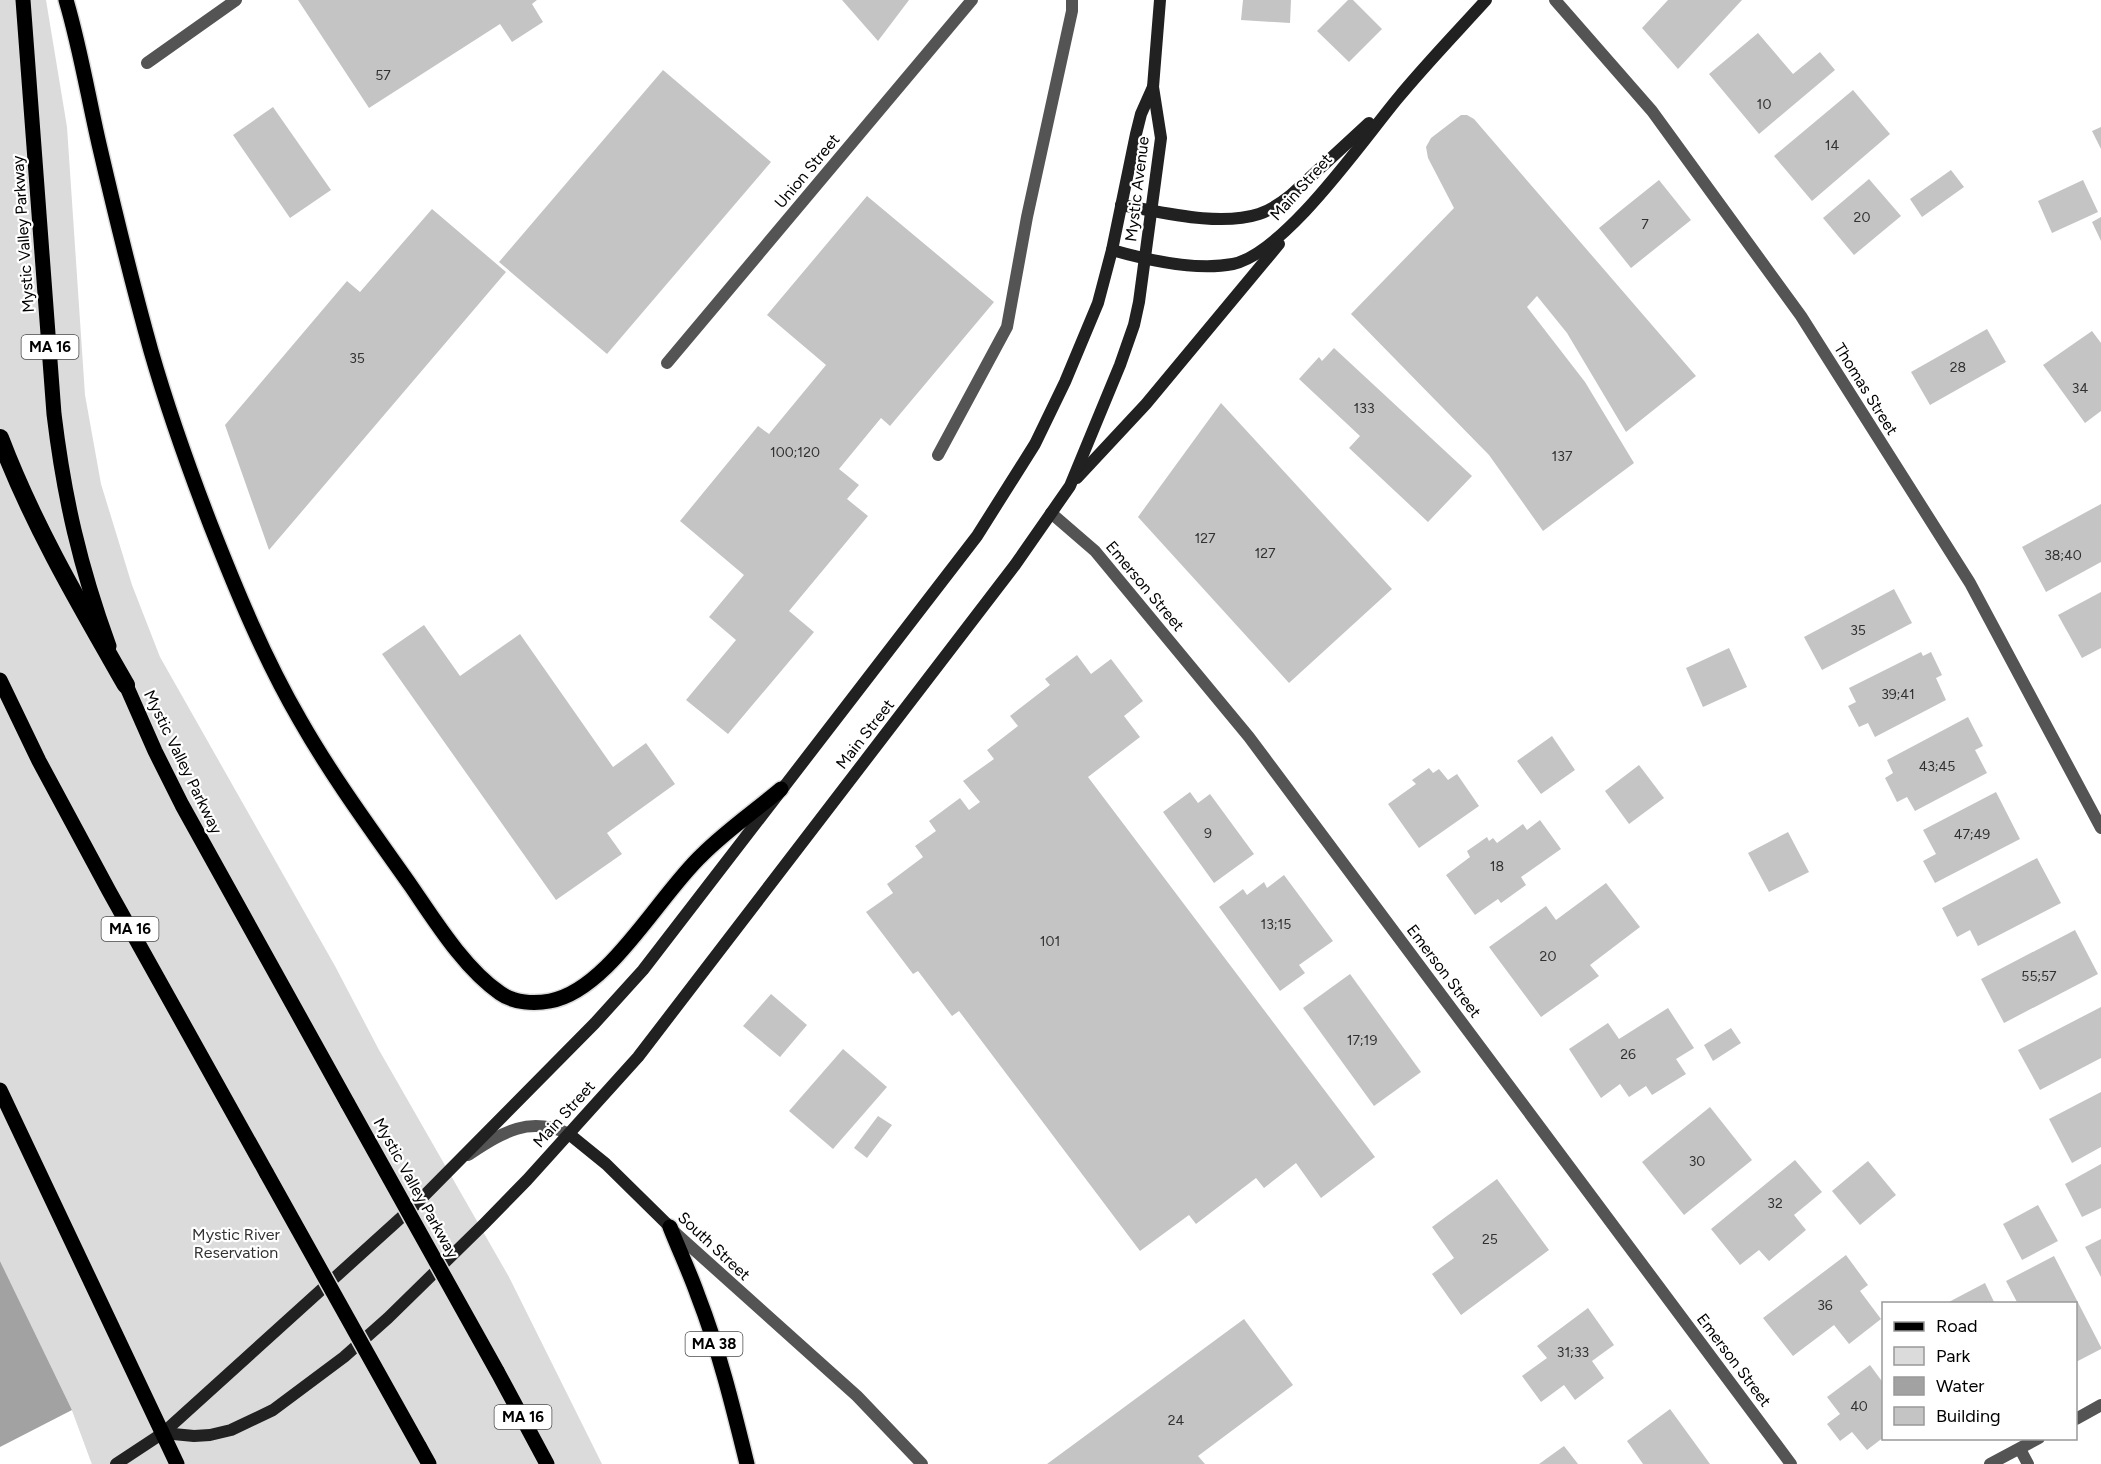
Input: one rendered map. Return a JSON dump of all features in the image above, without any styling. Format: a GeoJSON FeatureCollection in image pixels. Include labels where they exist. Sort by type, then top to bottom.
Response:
{"type":"FeatureCollection","features":[{"type":"Feature","properties":{"kind":"highway"},"geometry":{"type":"LineString","coordinates":[[0,438],[33,516],[54,558],[126,685]]}},
{"type":"Feature","properties":{"kind":"main road","name":"Mystic Valley Parkway"},"geometry":{"type":"LineString","coordinates":[[23,0],[54,414],[60,462],[74,536],[109,644],[154,751],[182,806],[547,1464]]}},
{"type":"Feature","properties":{"kind":"main road"},"geometry":{"type":"LineString","coordinates":[[66,0],[117,223],[152,355],[189,469],[235,589],[301,722],[360,814],[430,914],[470,966],[501,994],[516,1000],[529,1002],[553,1000],[576,991],[610,963],[675,882],[702,855],[781,789]]}},
{"type":"Feature","properties":{"kind":"main road","name":"Mystic Avenue"},"geometry":{"type":"LineString","coordinates":[[1145,260],[1161,138],[1153,87],[1160,0]]}},
{"type":"Feature","properties":{"kind":"main road","name":"Main Street"},"geometry":{"type":"LineString","coordinates":[[163,1433],[194,1436],[231,1430],[273,1410],[297,1393],[388,1318],[484,1224],[568,1134],[638,1057],[1015,565],[1071,486],[1129,343],[1139,302],[1145,260],[1200,265],[1233,264],[1267,247],[1302,215],[1399,96],[1486,0]]}},
{"type":"Feature","properties":{"kind":"main road","name":"Mystic Avenue"},"geometry":{"type":"LineString","coordinates":[[1121,206],[1138,124],[1153,87]]}},
{"type":"Feature","properties":{"kind":"main road"},"geometry":{"type":"LineString","coordinates":[[1121,206],[1220,218],[1246,217],[1266,211],[1291,195],[1399,96]]}},
{"type":"Feature","properties":{"kind":"main road","name":"Main Street"},"geometry":{"type":"LineString","coordinates":[[116,1464],[163,1433],[373,1244],[461,1160],[596,1023],[643,970],[977,536],[1011,483],[1053,409],[1089,326],[1112,250],[1121,206]]}},
{"type":"Feature","properties":{"kind":"main road"},"geometry":{"type":"LineString","coordinates":[[1071,486],[1146,404],[1302,215]]}},
{"type":"Feature","properties":{"kind":"main road"},"geometry":{"type":"LineString","coordinates":[[1112,250],[1145,260]]}},
{"type":"Feature","properties":{"kind":"main road","name":"MA 16"},"geometry":{"type":"LineString","coordinates":[[0,680],[39,761],[109,891],[429,1464]]}},
{"type":"Feature","properties":{"kind":"main road"},"geometry":{"type":"LineString","coordinates":[[0,1090],[177,1464]]}},
{"type":"Feature","properties":{"kind":"main road","name":"South Street"},"geometry":{"type":"LineString","coordinates":[[568,1134],[600,1158],[669,1227]]}},
{"type":"Feature","properties":{"kind":"main road","name":"MA 38"},"geometry":{"type":"LineString","coordinates":[[669,1227],[708,1323],[728,1386],[747,1464]]}},
{"type":"Feature","properties":{"kind":"street"},"geometry":{"type":"LineString","coordinates":[[147,63],[236,0]]}},
{"type":"Feature","properties":{"kind":"street","name":"Union Street"},"geometry":{"type":"LineString","coordinates":[[667,363],[972,0]]}},
{"type":"Feature","properties":{"kind":"street"},"geometry":{"type":"LineString","coordinates":[[938,455],[1007,327],[1027,217],[1072,10],[1072,0]]}},
{"type":"Feature","properties":{"kind":"street","name":"Thomas Street"},"geometry":{"type":"LineString","coordinates":[[1555,0],[1652,111],[1801,316],[1970,583],[2101,828]]}},
{"type":"Feature","properties":{"kind":"street","name":"Emerson Street"},"geometry":{"type":"LineString","coordinates":[[1051,513],[1095,551],[1249,737],[1791,1464]]}},
{"type":"Feature","properties":{"kind":"street","name":"South Street"},"geometry":{"type":"LineString","coordinates":[[461,1160],[486,1143],[514,1130],[545,1126],[568,1134]]}},
{"type":"Feature","properties":{"kind":"street","name":"South Street"},"geometry":{"type":"LineString","coordinates":[[669,1227],[857,1396],[922,1464]]}},
{"type":"Feature","properties":{"kind":"street"},"geometry":{"type":"LineString","coordinates":[[2077,1418],[2101,1405]]}},
{"type":"Feature","properties":{"kind":"street"},"geometry":{"type":"LineString","coordinates":[[1990,1464],[2036,1440]]}},
{"type":"Feature","properties":{"kind":"street"},"geometry":{"type":"LineString","coordinates":[[2020,1449],[2028,1464]]}},
{"type":"Feature","properties":{"kind":"green space","name":"Mystic River Reservation"},"geometry":{"type":"Polygon","coordinates":[[[0,0],[46,0],[67,127],[85,395],[101,484],[132,585],[160,657],[335,966],[379,1050],[509,1277],[602,1464],[92,1464],[72,1410],[0,1261],[0,0]]]}},
{"type":"Feature","properties":{"kind":"water"},"geometry":{"type":"Polygon","coordinates":[[[0,1261],[72,1410],[92,1464],[0,1464],[0,1261]]]}},
{"type":"Feature","properties":{"kind":"pier"},"geometry":{"type":"Polygon","coordinates":[[[72,1410],[92,1464],[0,1464],[0,1447],[72,1410]]]}},
{"type":"Feature","properties":{"kind":"building"},"geometry":{"type":"Polygon","coordinates":[[[298,0],[537,0],[532,4],[543,22],[512,42],[500,24],[369,108],[298,0]]]}},
{"type":"Feature","properties":{"kind":"building"},"geometry":{"type":"Polygon","coordinates":[[[842,0],[909,0],[878,41],[842,0]]]}},
{"type":"Feature","properties":{"kind":"building"},"geometry":{"type":"Polygon","coordinates":[[[1243,0],[1291,0],[1290,23],[1241,20],[1243,0]]]}},
{"type":"Feature","properties":{"kind":"building"},"geometry":{"type":"Polygon","coordinates":[[[1348,0],[1353,0],[1382,29],[1349,62],[1317,31],[1348,0]]]}},
{"type":"Feature","properties":{"kind":"building"},"geometry":{"type":"Polygon","coordinates":[[[1668,0],[1742,0],[1678,69],[1642,28],[1668,0]]]}},
{"type":"Feature","properties":{"kind":"building"},"geometry":{"type":"Polygon","coordinates":[[[1758,33],[1793,74],[1820,52],[1835,70],[1759,134],[1709,74],[1758,33]]]}},
{"type":"Feature","properties":{"kind":"building"},"geometry":{"type":"Polygon","coordinates":[[[663,70],[771,162],[607,354],[499,262],[663,70]]]}},
{"type":"Feature","properties":{"kind":"building"},"geometry":{"type":"Polygon","coordinates":[[[1853,90],[1890,134],[1812,201],[1774,156],[1853,90]]]}},
{"type":"Feature","properties":{"kind":"building"},"geometry":{"type":"Polygon","coordinates":[[[273,107],[331,190],[290,218],[233,135],[273,107]]]}},
{"type":"Feature","properties":{"kind":"building"},"geometry":{"type":"Polygon","coordinates":[[[1461,115],[1474,119],[1696,376],[1626,432],[1567,333],[1537,296],[1527,307],[1585,382],[1634,463],[1543,531],[1489,455],[1351,314],[1454,208],[1428,158],[1426,147],[1431,138],[1461,115]]]}},
{"type":"Feature","properties":{"kind":"building"},"geometry":{"type":"Polygon","coordinates":[[[2101,127],[2101,149],[2092,131],[2101,127]]]}},
{"type":"Feature","properties":{"kind":"building"},"geometry":{"type":"Polygon","coordinates":[[[1951,170],[1964,187],[1922,217],[1910,199],[1951,170]]]}},
{"type":"Feature","properties":{"kind":"building"},"geometry":{"type":"Polygon","coordinates":[[[1869,179],[1901,216],[1854,255],[1823,218],[1869,179]]]}},
{"type":"Feature","properties":{"kind":"building"},"geometry":{"type":"Polygon","coordinates":[[[1659,180],[1691,220],[1631,268],[1599,228],[1659,180]]]}},
{"type":"Feature","properties":{"kind":"building"},"geometry":{"type":"Polygon","coordinates":[[[2083,180],[2098,212],[2052,233],[2038,201],[2083,180]]]}},
{"type":"Feature","properties":{"kind":"building"},"geometry":{"type":"Polygon","coordinates":[[[867,196],[994,302],[890,426],[881,418],[839,469],[859,485],[847,499],[868,516],[789,611],[814,632],[728,734],[686,700],[736,640],[709,617],[744,575],[680,521],[758,426],[769,434],[826,365],[767,315],[867,196]]]}},
{"type":"Feature","properties":{"kind":"building"},"geometry":{"type":"Polygon","coordinates":[[[432,209],[506,272],[269,550],[225,425],[347,281],[360,292],[432,209]]]}},
{"type":"Feature","properties":{"kind":"building"},"geometry":{"type":"Polygon","coordinates":[[[2101,217],[2101,241],[2092,222],[2101,217]]]}},
{"type":"Feature","properties":{"kind":"building"},"geometry":{"type":"Polygon","coordinates":[[[1987,329],[2006,362],[1930,405],[1911,372],[1987,329]]]}},
{"type":"Feature","properties":{"kind":"building"},"geometry":{"type":"Polygon","coordinates":[[[2092,331],[2101,343],[2101,411],[2085,423],[2043,365],[2092,331]]]}},
{"type":"Feature","properties":{"kind":"building"},"geometry":{"type":"Polygon","coordinates":[[[1334,348],[1472,476],[1428,522],[1349,448],[1360,436],[1299,379],[1319,357],[1322,361],[1334,348]]]}},
{"type":"Feature","properties":{"kind":"building"},"geometry":{"type":"Polygon","coordinates":[[[1221,403],[1392,589],[1289,683],[1138,517],[1221,403]]]}},
{"type":"Feature","properties":{"kind":"building"},"geometry":{"type":"Polygon","coordinates":[[[2101,504],[2101,562],[2046,592],[2022,547],[2101,504]]]}},
{"type":"Feature","properties":{"kind":"building"},"geometry":{"type":"Polygon","coordinates":[[[1894,589],[1912,623],[1822,670],[1804,637],[1894,589]]]}},
{"type":"Feature","properties":{"kind":"building"},"geometry":{"type":"Polygon","coordinates":[[[2101,592],[2101,648],[2082,658],[2058,615],[2101,592]]]}},
{"type":"Feature","properties":{"kind":"building"},"geometry":{"type":"Polygon","coordinates":[[[424,625],[460,676],[520,634],[613,767],[646,743],[675,784],[607,833],[622,854],[556,900],[382,654],[424,625]]]}},
{"type":"Feature","properties":{"kind":"building"},"geometry":{"type":"Polygon","coordinates":[[[1729,648],[1747,687],[1703,707],[1686,668],[1729,648]]]}},
{"type":"Feature","properties":{"kind":"building"},"geometry":{"type":"Polygon","coordinates":[[[1921,652],[1923,656],[1931,652],[1942,675],[1936,678],[1946,700],[1875,737],[1868,723],[1859,727],[1848,706],[1856,702],[1849,688],[1921,652]]]}},
{"type":"Feature","properties":{"kind":"building"},"geometry":{"type":"Polygon","coordinates":[[[1077,655],[1091,674],[1111,659],[1143,701],[1124,716],[1140,737],[1088,777],[1375,1157],[1321,1198],[1296,1163],[1264,1188],[1256,1178],[1196,1224],[1189,1215],[1140,1251],[959,1011],[952,1016],[918,971],[913,974],[866,912],[893,893],[887,884],[923,857],[915,846],[936,831],[929,821],[960,798],[969,810],[980,802],[963,781],[994,759],[987,750],[1018,726],[1010,716],[1050,685],[1045,679],[1077,655]]]}},
{"type":"Feature","properties":{"kind":"building"},"geometry":{"type":"Polygon","coordinates":[[[1968,717],[1983,746],[1975,750],[1987,773],[1915,811],[1907,797],[1897,802],[1885,778],[1893,773],[1887,760],[1968,717]]]}},
{"type":"Feature","properties":{"kind":"building"},"geometry":{"type":"Polygon","coordinates":[[[1552,736],[1575,770],[1541,794],[1517,761],[1552,736]]]}},
{"type":"Feature","properties":{"kind":"building"},"geometry":{"type":"Polygon","coordinates":[[[1639,765],[1664,798],[1629,824],[1605,791],[1639,765]]]}},
{"type":"Feature","properties":{"kind":"building"},"geometry":{"type":"Polygon","coordinates":[[[1429,768],[1433,773],[1439,769],[1448,780],[1457,774],[1479,806],[1419,848],[1388,804],[1416,784],[1412,780],[1429,768]]]}},
{"type":"Feature","properties":{"kind":"building"},"geometry":{"type":"Polygon","coordinates":[[[1190,792],[1198,803],[1210,794],[1254,854],[1214,883],[1163,812],[1190,792]]]}},
{"type":"Feature","properties":{"kind":"building"},"geometry":{"type":"Polygon","coordinates":[[[1996,792],[2020,839],[1935,883],[1923,861],[1936,854],[1923,830],[1996,792]]]}},
{"type":"Feature","properties":{"kind":"building"},"geometry":{"type":"Polygon","coordinates":[[[1540,820],[1561,849],[1521,877],[1526,885],[1501,903],[1498,899],[1475,915],[1446,875],[1470,857],[1467,851],[1487,837],[1489,841],[1493,838],[1497,843],[1523,824],[1527,830],[1540,820]]]}},
{"type":"Feature","properties":{"kind":"building"},"geometry":{"type":"Polygon","coordinates":[[[1788,832],[1809,872],[1769,892],[1748,853],[1788,832]]]}},
{"type":"Feature","properties":{"kind":"building"},"geometry":{"type":"Polygon","coordinates":[[[2037,858],[2061,903],[1978,946],[1970,930],[1957,937],[1942,908],[2037,858]]]}},
{"type":"Feature","properties":{"kind":"building"},"geometry":{"type":"Polygon","coordinates":[[[1284,875],[1333,941],[1299,965],[1305,973],[1280,991],[1219,907],[1243,889],[1247,895],[1264,882],[1267,888],[1284,875]]]}},
{"type":"Feature","properties":{"kind":"building"},"geometry":{"type":"Polygon","coordinates":[[[1606,883],[1640,927],[1590,965],[1599,976],[1541,1017],[1489,947],[1546,906],[1556,920],[1606,883]]]}},
{"type":"Feature","properties":{"kind":"building"},"geometry":{"type":"Polygon","coordinates":[[[2075,930],[2098,974],[2004,1023],[1981,979],[2075,930]]]}},
{"type":"Feature","properties":{"kind":"building"},"geometry":{"type":"Polygon","coordinates":[[[1350,974],[1421,1072],[1374,1106],[1303,1008],[1350,974]]]}},
{"type":"Feature","properties":{"kind":"building"},"geometry":{"type":"Polygon","coordinates":[[[771,994],[807,1025],[780,1057],[743,1026],[771,994]]]}},
{"type":"Feature","properties":{"kind":"building"},"geometry":{"type":"Polygon","coordinates":[[[2101,1007],[2101,1058],[2040,1090],[2018,1050],[2101,1007]]]}},
{"type":"Feature","properties":{"kind":"building"},"geometry":{"type":"Polygon","coordinates":[[[1668,1008],[1694,1048],[1676,1059],[1686,1074],[1652,1095],[1646,1086],[1629,1097],[1620,1084],[1601,1098],[1569,1049],[1608,1023],[1619,1039],[1668,1008]]]}},
{"type":"Feature","properties":{"kind":"building"},"geometry":{"type":"Polygon","coordinates":[[[1731,1028],[1741,1043],[1713,1061],[1704,1045],[1731,1028]]]}},
{"type":"Feature","properties":{"kind":"building"},"geometry":{"type":"Polygon","coordinates":[[[843,1049],[887,1087],[833,1149],[789,1111],[843,1049]]]}},
{"type":"Feature","properties":{"kind":"building"},"geometry":{"type":"Polygon","coordinates":[[[2101,1092],[2101,1147],[2072,1163],[2049,1119],[2101,1092]]]}},
{"type":"Feature","properties":{"kind":"building"},"geometry":{"type":"Polygon","coordinates":[[[1710,1107],[1752,1160],[1684,1215],[1642,1162],[1710,1107]]]}},
{"type":"Feature","properties":{"kind":"building"},"geometry":{"type":"Polygon","coordinates":[[[878,1116],[892,1125],[867,1158],[854,1148],[878,1116]]]}},
{"type":"Feature","properties":{"kind":"building"},"geometry":{"type":"Polygon","coordinates":[[[1795,1160],[1822,1192],[1794,1215],[1806,1230],[1769,1261],[1759,1250],[1740,1265],[1711,1229],[1795,1160]]]}},
{"type":"Feature","properties":{"kind":"building"},"geometry":{"type":"Polygon","coordinates":[[[1868,1161],[1896,1195],[1860,1225],[1832,1191],[1868,1161]]]}},
{"type":"Feature","properties":{"kind":"building"},"geometry":{"type":"Polygon","coordinates":[[[2101,1164],[2101,1208],[2082,1217],[2065,1184],[2101,1164]]]}},
{"type":"Feature","properties":{"kind":"building"},"geometry":{"type":"Polygon","coordinates":[[[1497,1179],[1549,1250],[1461,1315],[1432,1274],[1454,1258],[1432,1227],[1497,1179]]]}},
{"type":"Feature","properties":{"kind":"building"},"geometry":{"type":"Polygon","coordinates":[[[2038,1205],[2058,1241],[2022,1260],[2003,1224],[2038,1205]]]}},
{"type":"Feature","properties":{"kind":"building"},"geometry":{"type":"Polygon","coordinates":[[[2101,1239],[2101,1277],[2085,1247],[2101,1239]]]}},
{"type":"Feature","properties":{"kind":"building"},"geometry":{"type":"Polygon","coordinates":[[[1846,1255],[1868,1285],[1860,1291],[1881,1319],[1849,1344],[1834,1325],[1793,1356],[1763,1318],[1846,1255]]]}},
{"type":"Feature","properties":{"kind":"building"},"geometry":{"type":"Polygon","coordinates":[[[2054,1256],[2101,1349],[2077,1361],[2077,1302],[2017,1302],[2006,1281],[2054,1256]]]}},
{"type":"Feature","properties":{"kind":"building"},"geometry":{"type":"Polygon","coordinates":[[[1985,1283],[1994,1302],[1949,1302],[1985,1283]]]}},
{"type":"Feature","properties":{"kind":"building"},"geometry":{"type":"Polygon","coordinates":[[[1588,1308],[1614,1345],[1592,1361],[1604,1378],[1575,1400],[1564,1385],[1541,1402],[1522,1376],[1547,1358],[1537,1346],[1588,1308]]]}},
{"type":"Feature","properties":{"kind":"building"},"geometry":{"type":"Polygon","coordinates":[[[1244,1319],[1293,1385],[1198,1456],[1205,1464],[1047,1464],[1244,1319]]]}},
{"type":"Feature","properties":{"kind":"building"},"geometry":{"type":"Polygon","coordinates":[[[1870,1365],[1882,1381],[1882,1439],[1867,1450],[1852,1432],[1840,1441],[1827,1424],[1840,1414],[1827,1397],[1870,1365]]]}},
{"type":"Feature","properties":{"kind":"building"},"geometry":{"type":"Polygon","coordinates":[[[1670,1409],[1710,1464],[1643,1464],[1627,1441],[1670,1409]]]}},
{"type":"Feature","properties":{"kind":"building"},"geometry":{"type":"Polygon","coordinates":[[[1564,1446],[1578,1464],[1539,1464],[1564,1446]]]}}]}
